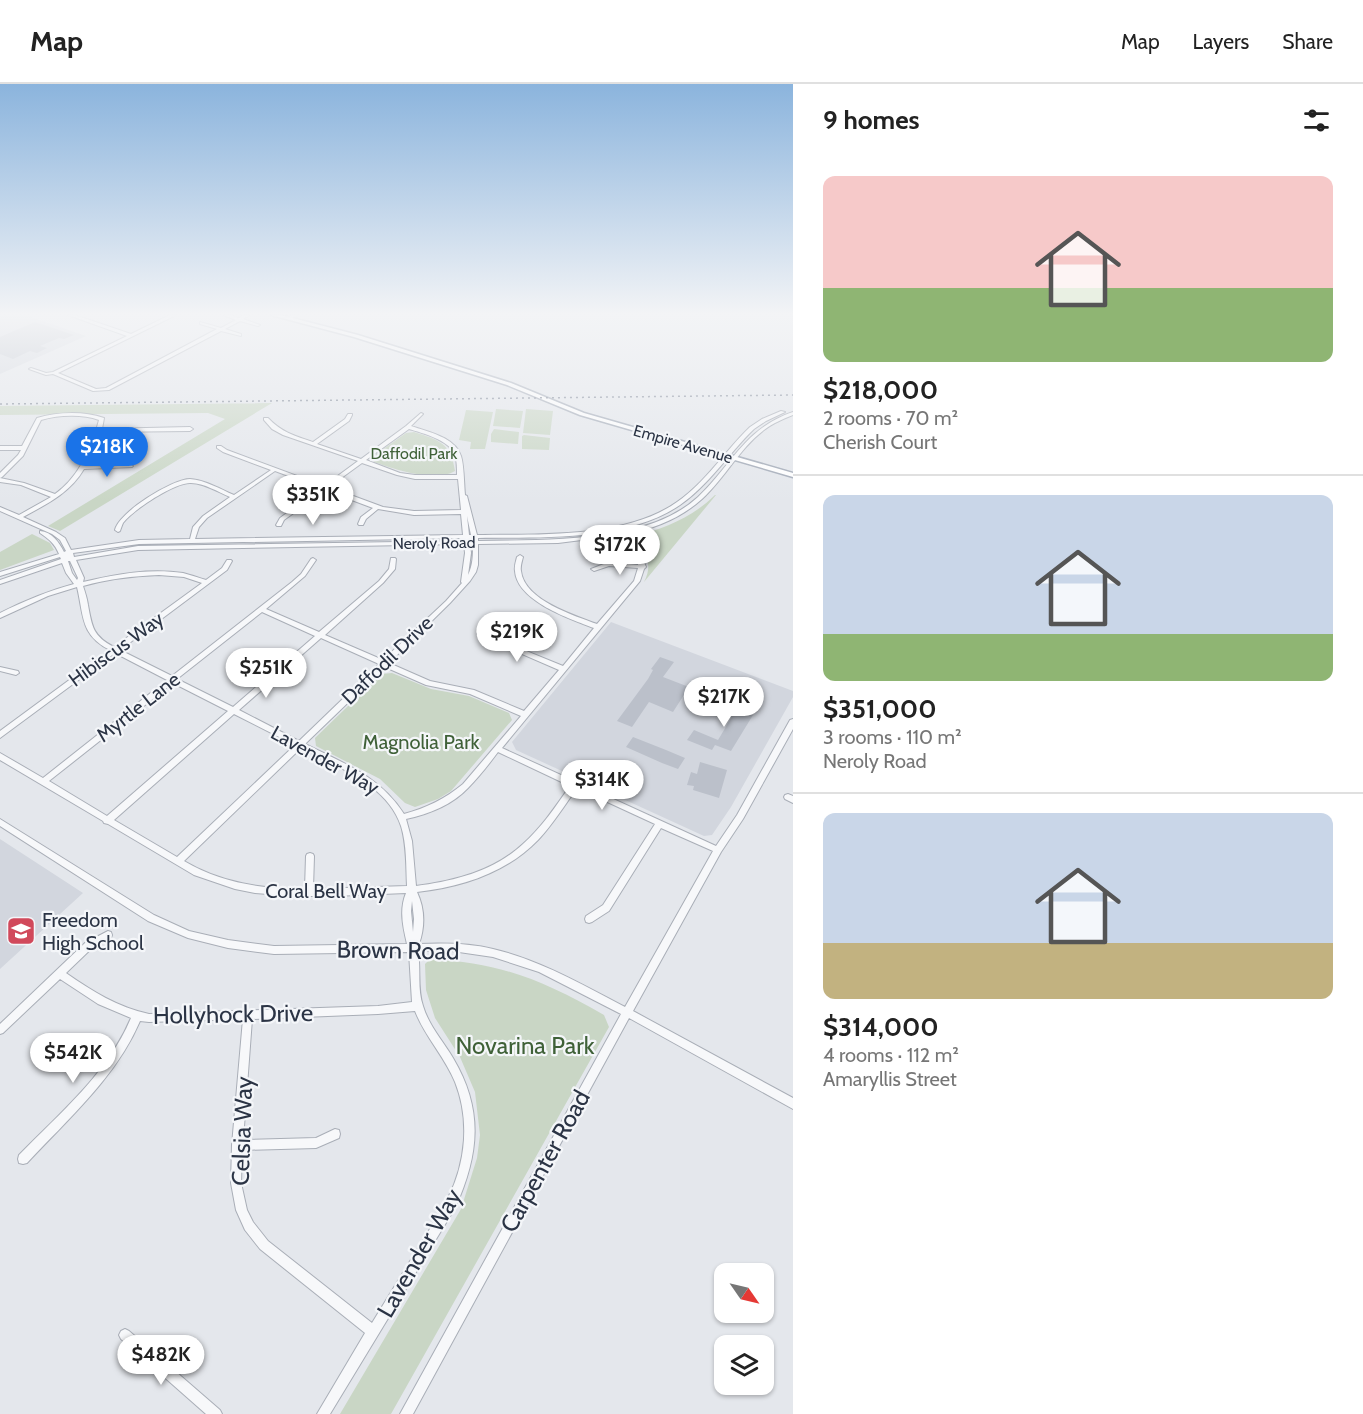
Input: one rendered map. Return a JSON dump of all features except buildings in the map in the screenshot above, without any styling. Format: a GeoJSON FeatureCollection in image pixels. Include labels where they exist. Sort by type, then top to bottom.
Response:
{"type":"FeatureCollection","features":[{"type":"Feature","properties":{"kind":"main road","name":"Empire Avenue"},"geometry":{"type":"LineString","coordinates":[[487,377],[575,410],[793,470]]}},
{"type":"Feature","properties":{"kind":"main road","name":"Empire Avenue"},"geometry":{"type":"LineString","coordinates":[[732,455],[793,475]]}},
{"type":"Feature","properties":{"kind":"street"},"geometry":{"type":"LineString","coordinates":[[62,377],[95,390],[107,388],[128,377]]}},
{"type":"Feature","properties":{"kind":"street","name":"Neroly Road"},"geometry":{"type":"LineString","coordinates":[[0,574],[130,542],[466,539],[558,541],[619,530],[661,521],[693,504],[732,455],[765,423],[793,411]]}},
{"type":"Feature","properties":{"kind":"street"},"geometry":{"type":"LineString","coordinates":[[279,525],[282,519],[408,427],[421,414]]}},
{"type":"Feature","properties":{"kind":"street"},"geometry":{"type":"LineString","coordinates":[[313,444],[347,420],[350,415]]}},
{"type":"Feature","properties":{"kind":"street"},"geometry":{"type":"LineString","coordinates":[[17,518],[55,496],[68,488],[84,467],[101,418],[45,417],[36,421],[20,456],[0,478],[55,496]]}},
{"type":"Feature","properties":{"kind":"street"},"geometry":{"type":"LineString","coordinates":[[266,419],[281,432],[361,461],[415,477],[461,477]]}},
{"type":"Feature","properties":{"kind":"street","name":"Daffodil Drive"},"geometry":{"type":"LineString","coordinates":[[408,427],[441,439],[458,455],[466,512],[468,560],[464,582]]}},
{"type":"Feature","properties":{"kind":"street"},"geometry":{"type":"LineString","coordinates":[[98,431],[190,429]]}},
{"type":"Feature","properties":{"kind":"street"},"geometry":{"type":"LineString","coordinates":[[219,447],[274,470],[376,507],[414,513],[466,512]]}},
{"type":"Feature","properties":{"kind":"street"},"geometry":{"type":"LineString","coordinates":[[0,448],[23,448]]}},
{"type":"Feature","properties":{"kind":"street"},"geometry":{"type":"LineString","coordinates":[[84,467],[130,466]]}},
{"type":"Feature","properties":{"kind":"street"},"geometry":{"type":"LineString","coordinates":[[192,541],[196,527],[205,517],[274,470]]}},
{"type":"Feature","properties":{"kind":"street"},"geometry":{"type":"LineString","coordinates":[[118,530],[119,524],[134,511],[183,481],[195,482],[234,497]]}},
{"type":"Feature","properties":{"kind":"street"},"geometry":{"type":"LineString","coordinates":[[361,524],[363,518],[376,507]]}},
{"type":"Feature","properties":{"kind":"street"},"geometry":{"type":"LineString","coordinates":[[0,508],[56,541],[73,580],[79,585]]}},
{"type":"Feature","properties":{"kind":"street","name":"Daffodil Drive"},"geometry":{"type":"LineString","coordinates":[[178,862],[447,602],[473,573],[474,539],[466,512]]}},
{"type":"Feature","properties":{"kind":"street"},"geometry":{"type":"LineString","coordinates":[[0,513],[54,533],[63,539],[81,578],[79,585]]}},
{"type":"Feature","properties":{"kind":"street"},"geometry":{"type":"LineString","coordinates":[[403,817],[432,809],[456,795],[498,749],[637,581],[643,567],[638,551],[619,530]]}},
{"type":"Feature","properties":{"kind":"street","name":"Neroly Road"},"geometry":{"type":"LineString","coordinates":[[71,555],[138,548],[466,539]]}},
{"type":"Feature","properties":{"kind":"street","name":"Neroly Road"},"geometry":{"type":"LineString","coordinates":[[0,582],[64,557]]}},
{"type":"Feature","properties":{"kind":"street"},"geometry":{"type":"LineString","coordinates":[[520,557],[517,564],[519,577],[535,598],[556,611],[598,627]]}},
{"type":"Feature","properties":{"kind":"street"},"geometry":{"type":"LineString","coordinates":[[107,821],[381,582],[392,569],[393,559]]}},
{"type":"Feature","properties":{"kind":"street","name":"Myrtle Lane"},"geometry":{"type":"LineString","coordinates":[[43,782],[303,575],[313,560]]}},
{"type":"Feature","properties":{"kind":"street","name":"Hibiscus Way"},"geometry":{"type":"LineString","coordinates":[[0,735],[225,569],[229,561]]}},
{"type":"Feature","properties":{"kind":"street"},"geometry":{"type":"LineString","coordinates":[[594,569],[609,564],[643,567]]}},
{"type":"Feature","properties":{"kind":"street"},"geometry":{"type":"LineString","coordinates":[[0,616],[42,596],[107,578],[182,575],[207,582]]}},
{"type":"Feature","properties":{"kind":"street","name":"Lavender Way"},"geometry":{"type":"LineString","coordinates":[[79,585],[90,631],[101,643],[367,778],[391,799],[403,817],[409,846],[412,890],[417,898],[418,938],[413,947],[418,1006],[429,1031],[459,1078],[467,1100],[471,1123],[469,1153],[462,1180],[451,1204],[323,1414]]}},
{"type":"Feature","properties":{"kind":"street"},"geometry":{"type":"LineString","coordinates":[[261,609],[428,682],[472,692],[526,715]]}},
{"type":"Feature","properties":{"kind":"street"},"geometry":{"type":"LineString","coordinates":[[480,634],[564,669]]}},
{"type":"Feature","properties":{"kind":"street"},"geometry":{"type":"LineString","coordinates":[[0,669],[16,673]]}},
{"type":"Feature","properties":{"kind":"street","name":"Carpenter Road"},"geometry":{"type":"LineString","coordinates":[[406,1414],[718,850],[743,812],[792,724]]}},
{"type":"Feature","properties":{"kind":"street"},"geometry":{"type":"LineString","coordinates":[[498,749],[718,850]]}},
{"type":"Feature","properties":{"kind":"street","name":"Coral Bell Way"},"geometry":{"type":"LineString","coordinates":[[0,756],[197,873],[228,885],[255,890],[309,893],[412,890],[457,883],[481,875],[506,862],[537,837],[575,785]]}},
{"type":"Feature","properties":{"kind":"street","name":"Brown Road"},"geometry":{"type":"LineString","coordinates":[[0,822],[151,918],[188,934],[228,944],[274,950],[452,948],[492,953],[542,969],[628,1013],[793,1104]]}},
{"type":"Feature","properties":{"kind":"street"},"geometry":{"type":"LineString","coordinates":[[589,919],[606,908],[660,823]]}},
{"type":"Feature","properties":{"kind":"street"},"geometry":{"type":"LineString","coordinates":[[309,893],[310,856]]}},
{"type":"Feature","properties":{"kind":"street"},"geometry":{"type":"LineString","coordinates":[[0,1030],[88,946],[108,935]]}},
{"type":"Feature","properties":{"kind":"street","name":"Hollyhock Drive"},"geometry":{"type":"LineString","coordinates":[[59,973],[106,1005],[149,1018],[418,1006]]}},
{"type":"Feature","properties":{"kind":"street","name":"Celsia Way"},"geometry":{"type":"LineString","coordinates":[[248,1014],[237,1145],[236,1183],[242,1210],[249,1226],[264,1245],[373,1332]]}},
{"type":"Feature","properties":{"kind":"street"},"geometry":{"type":"LineString","coordinates":[[23,1159],[108,1068],[129,1038],[137,1016]]}},
{"type":"Feature","properties":{"kind":"street"},"geometry":{"type":"LineString","coordinates":[[237,1145],[316,1143],[335,1134]]}},
{"type":"Feature","properties":{"kind":"street"},"geometry":{"type":"LineString","coordinates":[[125,1335],[216,1414]]}},
{"type":"Feature","properties":{"kind":"shaded area"},"geometry":{"type":"Polygon","coordinates":[[[611,622],[793,691],[793,697],[731,807],[712,835],[704,836],[516,750],[512,742],[611,622]]]}},
{"type":"Feature","properties":{"kind":"shaded area","name":"Freedom High School"},"geometry":{"type":"Polygon","coordinates":[[[0,839],[83,893],[0,969],[0,839]]]}},
{"type":"Feature","properties":{"kind":"green space"},"geometry":{"type":"Polygon","coordinates":[[[272,403],[60,531],[48,526],[225,419],[208,413],[0,415],[0,406],[272,403]]]}},
{"type":"Feature","properties":{"kind":"green space"},"geometry":{"type":"Polygon","coordinates":[[[496,409],[523,411],[520,428],[493,426],[496,409]]]}},
{"type":"Feature","properties":{"kind":"green space"},"geometry":{"type":"Polygon","coordinates":[[[526,409],[553,411],[550,435],[523,433],[526,409]]]}},
{"type":"Feature","properties":{"kind":"green space"},"geometry":{"type":"Polygon","coordinates":[[[466,410],[493,412],[485,449],[470,449],[471,442],[459,440],[466,410]]]}},
{"type":"Feature","properties":{"kind":"green space"},"geometry":{"type":"Polygon","coordinates":[[[494,429],[519,432],[518,444],[491,442],[494,429]]]}},
{"type":"Feature","properties":{"kind":"green space","name":"Daffodil Park"},"geometry":{"type":"Polygon","coordinates":[[[414,432],[437,440],[447,448],[455,471],[437,476],[426,475],[374,462],[372,457],[406,433],[414,432]]]}},
{"type":"Feature","properties":{"kind":"green space"},"geometry":{"type":"Polygon","coordinates":[[[522,436],[550,438],[549,450],[522,449],[522,436]]]}},
{"type":"Feature","properties":{"kind":"green space"},"geometry":{"type":"Polygon","coordinates":[[[715,495],[644,582],[648,570],[647,559],[634,536],[678,521],[697,510],[715,495]]]}},
{"type":"Feature","properties":{"kind":"green space"},"geometry":{"type":"Polygon","coordinates":[[[32,534],[50,543],[54,550],[0,570],[0,552],[32,534]]]}},
{"type":"Feature","properties":{"kind":"green space","name":"Magnolia Park"},"geometry":{"type":"Polygon","coordinates":[[[392,673],[431,689],[469,696],[509,713],[512,720],[451,791],[438,799],[415,807],[405,803],[380,779],[316,746],[315,738],[381,674],[392,673]]]}},
{"type":"Feature","properties":{"kind":"green space","name":"Novarina Park"},"geometry":{"type":"Polygon","coordinates":[[[430,959],[479,965],[521,975],[561,992],[604,1015],[609,1027],[391,1414],[340,1414],[461,1209],[477,1158],[480,1135],[475,1092],[460,1057],[435,1018],[426,990],[425,964],[430,959]]]}},
{"type":"Feature","properties":{"kind":"railway"},"geometry":{"type":"LineString","coordinates":[[0,404],[793,395]]}},
{"type":"Feature","properties":{"kind":"place","name":"Freedom High School"},"geometry":{"type":"Point","coordinates":[21,931]}}]}
